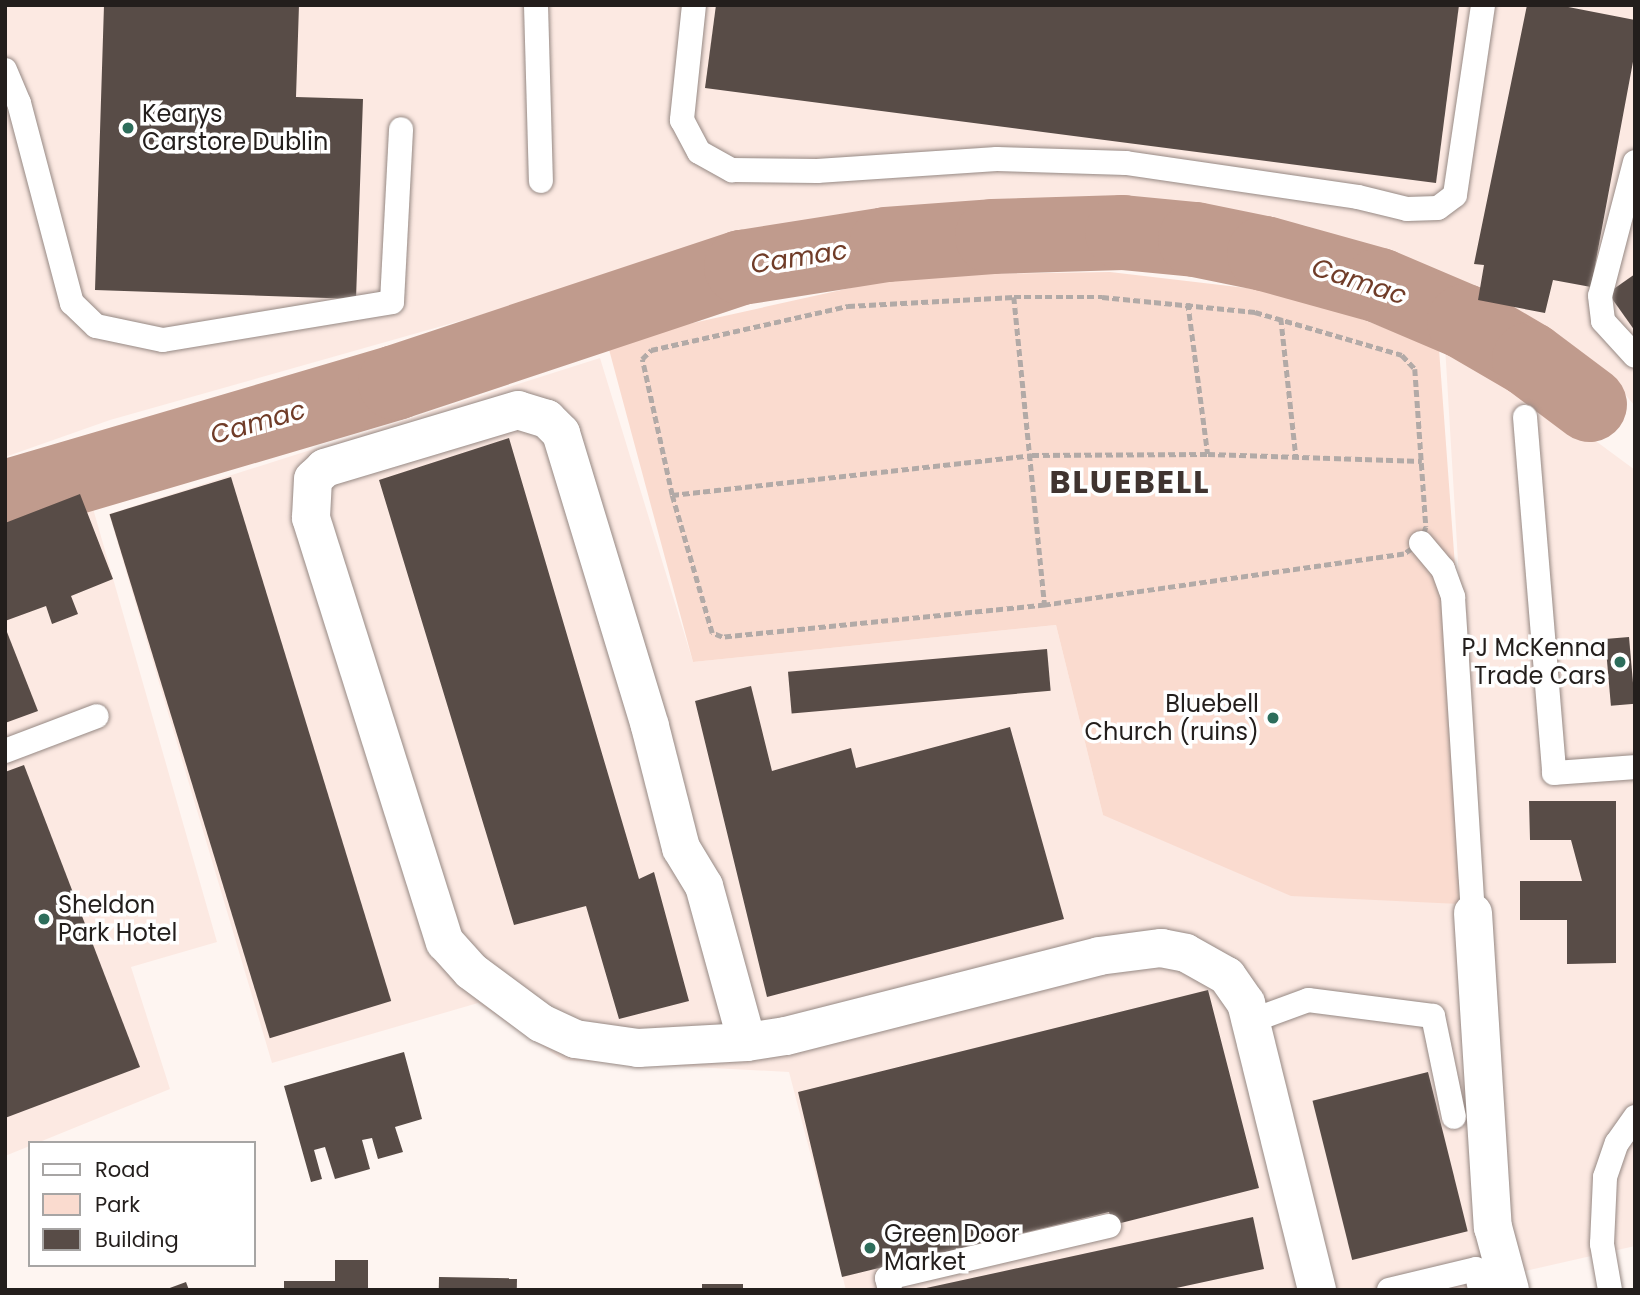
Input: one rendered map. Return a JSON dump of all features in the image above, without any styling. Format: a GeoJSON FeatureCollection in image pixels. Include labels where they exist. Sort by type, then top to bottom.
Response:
{"type":"FeatureCollection","features":[{"type":"Feature","properties":{"kind":"street"},"geometry":{"type":"LineString","coordinates":[[747,1041],[704,886],[681,848],[650,726],[561,433],[547,419],[518,410],[325,468],[313,479],[311,518],[445,942],[471,971],[531,1016],[575,1039],[638,1048],[747,1041],[786,1036],[1135,949],[1161,948],[1208,963],[1238,989],[1251,1021],[1317,1290]]}},
{"type":"Feature","properties":{"kind":"street"},"geometry":{"type":"LineString","coordinates":[[1473,913],[1493,1227],[1510,1290]]}},
{"type":"Feature","properties":{"kind":"lane"},"geometry":{"type":"LineString","coordinates":[[536,5],[541,181]]}},
{"type":"Feature","properties":{"kind":"lane"},"geometry":{"type":"LineString","coordinates":[[694,5],[682,120],[699,152],[732,170],[817,171],[997,159],[1126,163],[1358,197],[1407,209],[1438,208],[1455,195],[1483,5]]}},
{"type":"Feature","properties":{"kind":"lane"},"geometry":{"type":"LineString","coordinates":[[5,70],[19,103],[72,303],[96,326],[163,340],[392,302],[401,129]]}},
{"type":"Feature","properties":{"kind":"lane"},"geometry":{"type":"LineString","coordinates":[[1635,162],[1600,296],[1603,321],[1635,356]]}},
{"type":"Feature","properties":{"kind":"lane"},"geometry":{"type":"LineString","coordinates":[[1525,417],[1554,773],[1635,767]]}},
{"type":"Feature","properties":{"kind":"lane"},"geometry":{"type":"LineString","coordinates":[[1421,542],[1443,569],[1453,597],[1473,913]]}},
{"type":"Feature","properties":{"kind":"lane"},"geometry":{"type":"LineString","coordinates":[[5,751],[97,716]]}},
{"type":"Feature","properties":{"kind":"lane"},"geometry":{"type":"LineString","coordinates":[[1251,1021],[1308,1000],[1433,1016],[1454,1117]]}},
{"type":"Feature","properties":{"kind":"lane"},"geometry":{"type":"LineString","coordinates":[[1610,1290],[1602,1244],[1605,1177],[1617,1143],[1635,1117]]}},
{"type":"Feature","properties":{"kind":"lane"},"geometry":{"type":"LineString","coordinates":[[890,1290],[887,1278],[1109,1226]]}},
{"type":"Feature","properties":{"kind":"lane"},"geometry":{"type":"LineString","coordinates":[[1389,1290],[1476,1269],[1480,1290]]}},
{"type":"Feature","properties":{"kind":"path"},"geometry":{"type":"LineString","coordinates":[[1014,297],[1045,605]]}},
{"type":"Feature","properties":{"kind":"path"},"geometry":{"type":"LineString","coordinates":[[1014,297],[1188,303],[1281,318],[1410,359],[1415,369],[1426,527],[1421,542],[1404,554],[1045,605],[722,637],[712,633],[705,621],[672,495],[642,359],[651,350],[877,302],[1014,297]]}},
{"type":"Feature","properties":{"kind":"path"},"geometry":{"type":"LineString","coordinates":[[1188,303],[1208,454]]}},
{"type":"Feature","properties":{"kind":"path"},"geometry":{"type":"LineString","coordinates":[[1281,318],[1296,457]]}},
{"type":"Feature","properties":{"kind":"path"},"geometry":{"type":"LineString","coordinates":[[672,495],[1032,455],[1208,454],[1422,461]]}},
{"type":"Feature","properties":{"kind":"shaded area"},"geometry":{"type":"Polygon","coordinates":[[[5,5],[1635,5],[1635,406],[1616,384],[1488,322],[1437,271],[1304,225],[1183,209],[991,205],[804,230],[590,284],[110,420],[5,457],[5,5]]]}},
{"type":"Feature","properties":{"kind":"shaded area"},"geometry":{"type":"Polygon","coordinates":[[[1445,346],[1520,385],[1635,470],[1635,1246],[1521,1272],[1511,1290],[846,1290],[789,1072],[563,1060],[478,1003],[272,1063],[109,514],[600,358],[693,662],[1056,625],[1103,815],[1473,810],[1445,346]]]}},
{"type":"Feature","properties":{"kind":"shaded area"},"geometry":{"type":"Polygon","coordinates":[[[86,484],[217,942],[131,967],[170,1089],[42,1141],[28,1141],[28,1147],[5,1156],[5,514],[86,484]]]}},
{"type":"Feature","properties":{"kind":"green space"},"geometry":{"type":"Polygon","coordinates":[[[1110,272],[1297,294],[1439,349],[1480,905],[1291,896],[1103,815],[1056,625],[693,662],[607,342],[909,275],[1110,272]]]}},
{"type":"Feature","properties":{"kind":"building"},"geometry":{"type":"Polygon","coordinates":[[[104,5],[299,5],[296,97],[363,99],[356,299],[95,290],[104,5]]]}},
{"type":"Feature","properties":{"kind":"building"},"geometry":{"type":"Polygon","coordinates":[[[716,5],[1459,5],[1436,183],[705,88],[716,5]]]}},
{"type":"Feature","properties":{"kind":"building"},"geometry":{"type":"Polygon","coordinates":[[[1527,5],[1558,5],[1635,20],[1635,51],[1591,287],[1553,280],[1545,313],[1478,300],[1484,265],[1474,264],[1527,5]]]}},
{"type":"Feature","properties":{"kind":"building"},"geometry":{"type":"Polygon","coordinates":[[[1635,274],[1635,331],[1608,293],[1635,274]]]}},
{"type":"Feature","properties":{"kind":"building"},"geometry":{"type":"Polygon","coordinates":[[[509,438],[639,879],[654,872],[689,1001],[619,1019],[586,906],[514,925],[379,480],[509,438]]]}},
{"type":"Feature","properties":{"kind":"building"},"geometry":{"type":"Polygon","coordinates":[[[231,477],[391,1001],[270,1038],[110,514],[231,477]]]}},
{"type":"Feature","properties":{"kind":"building"},"geometry":{"type":"Polygon","coordinates":[[[80,494],[113,579],[71,596],[78,614],[52,624],[46,606],[5,621],[5,523],[80,494]]]}},
{"type":"Feature","properties":{"kind":"building"},"geometry":{"type":"Polygon","coordinates":[[[5,627],[38,711],[5,723],[5,627]]]}},
{"type":"Feature","properties":{"kind":"building","name":"PJ McKenna Trade Cars"},"geometry":{"type":"Polygon","coordinates":[[[1629,637],[1635,704],[1611,706],[1605,639],[1629,637]]]}},
{"type":"Feature","properties":{"kind":"building"},"geometry":{"type":"Polygon","coordinates":[[[1047,649],[1051,691],[792,714],[788,672],[1047,649]]]}},
{"type":"Feature","properties":{"kind":"building"},"geometry":{"type":"Polygon","coordinates":[[[751,686],[772,771],[851,748],[856,768],[1010,727],[1064,919],[767,997],[695,701],[751,686]]]}},
{"type":"Feature","properties":{"kind":"building","name":"Sheldon Park Hotel"},"geometry":{"type":"Polygon","coordinates":[[[24,765],[140,1067],[5,1118],[5,772],[24,765]]]}},
{"type":"Feature","properties":{"kind":"building"},"geometry":{"type":"Polygon","coordinates":[[[1529,801],[1616,801],[1616,963],[1567,964],[1567,920],[1520,920],[1520,881],[1582,881],[1571,840],[1530,840],[1529,801]]]}},
{"type":"Feature","properties":{"kind":"building"},"geometry":{"type":"Polygon","coordinates":[[[1208,990],[1259,1188],[1113,1225],[1109,1212],[842,1277],[798,1092],[1208,990]]]}},
{"type":"Feature","properties":{"kind":"building"},"geometry":{"type":"Polygon","coordinates":[[[404,1052],[422,1119],[395,1127],[403,1152],[378,1159],[372,1138],[362,1140],[370,1169],[335,1179],[325,1147],[314,1150],[322,1179],[311,1182],[284,1086],[404,1052]]]}},
{"type":"Feature","properties":{"kind":"building"},"geometry":{"type":"Polygon","coordinates":[[[1428,1072],[1468,1231],[1352,1260],[1313,1101],[1428,1072]]]}},
{"type":"Feature","properties":{"kind":"building"},"geometry":{"type":"Polygon","coordinates":[[[1253,1217],[1264,1269],[1167,1290],[917,1290],[1253,1217]]]}},
{"type":"Feature","properties":{"kind":"building"},"geometry":{"type":"Polygon","coordinates":[[[335,1260],[368,1260],[368,1290],[284,1290],[284,1281],[335,1281],[335,1260]]]}},
{"type":"Feature","properties":{"kind":"building"},"geometry":{"type":"Polygon","coordinates":[[[439,1277],[517,1278],[517,1290],[439,1290],[439,1277]]]}},
{"type":"Feature","properties":{"kind":"building"},"geometry":{"type":"Polygon","coordinates":[[[186,1282],[189,1290],[167,1290],[167,1289],[186,1282]]]}},
{"type":"Feature","properties":{"kind":"building"},"geometry":{"type":"Polygon","coordinates":[[[702,1284],[743,1284],[743,1290],[702,1290],[702,1284]]]}},
{"type":"Feature","properties":{"kind":"waterway","name":"Camac"},"geometry":{"type":"LineString","coordinates":[[5,497],[395,382],[741,267],[886,244],[992,236],[1122,232],[1195,239],[1264,253],[1379,285],[1464,321],[1529,359],[1589,404]]}},
{"type":"Feature","properties":{"kind":"place","name":"Kearys Carstore Dublin"},"geometry":{"type":"Point","coordinates":[128,128]}},
{"type":"Feature","properties":{"kind":"place","name":"PJ McKenna Trade Cars"},"geometry":{"type":"Point","coordinates":[1620,662]}},
{"type":"Feature","properties":{"kind":"place","name":"Bluebell Church (ruins)"},"geometry":{"type":"Point","coordinates":[1273,718]}},
{"type":"Feature","properties":{"kind":"place","name":"Sheldon Park Hotel"},"geometry":{"type":"Point","coordinates":[44,919]}},
{"type":"Feature","properties":{"kind":"place","name":"Green Door Market"},"geometry":{"type":"Point","coordinates":[870,1248]}},
{"type":"Feature","properties":{"kind":"district","name":"BLUEBELL"},"geometry":{"type":"Point","coordinates":[1130,482]}}]}
